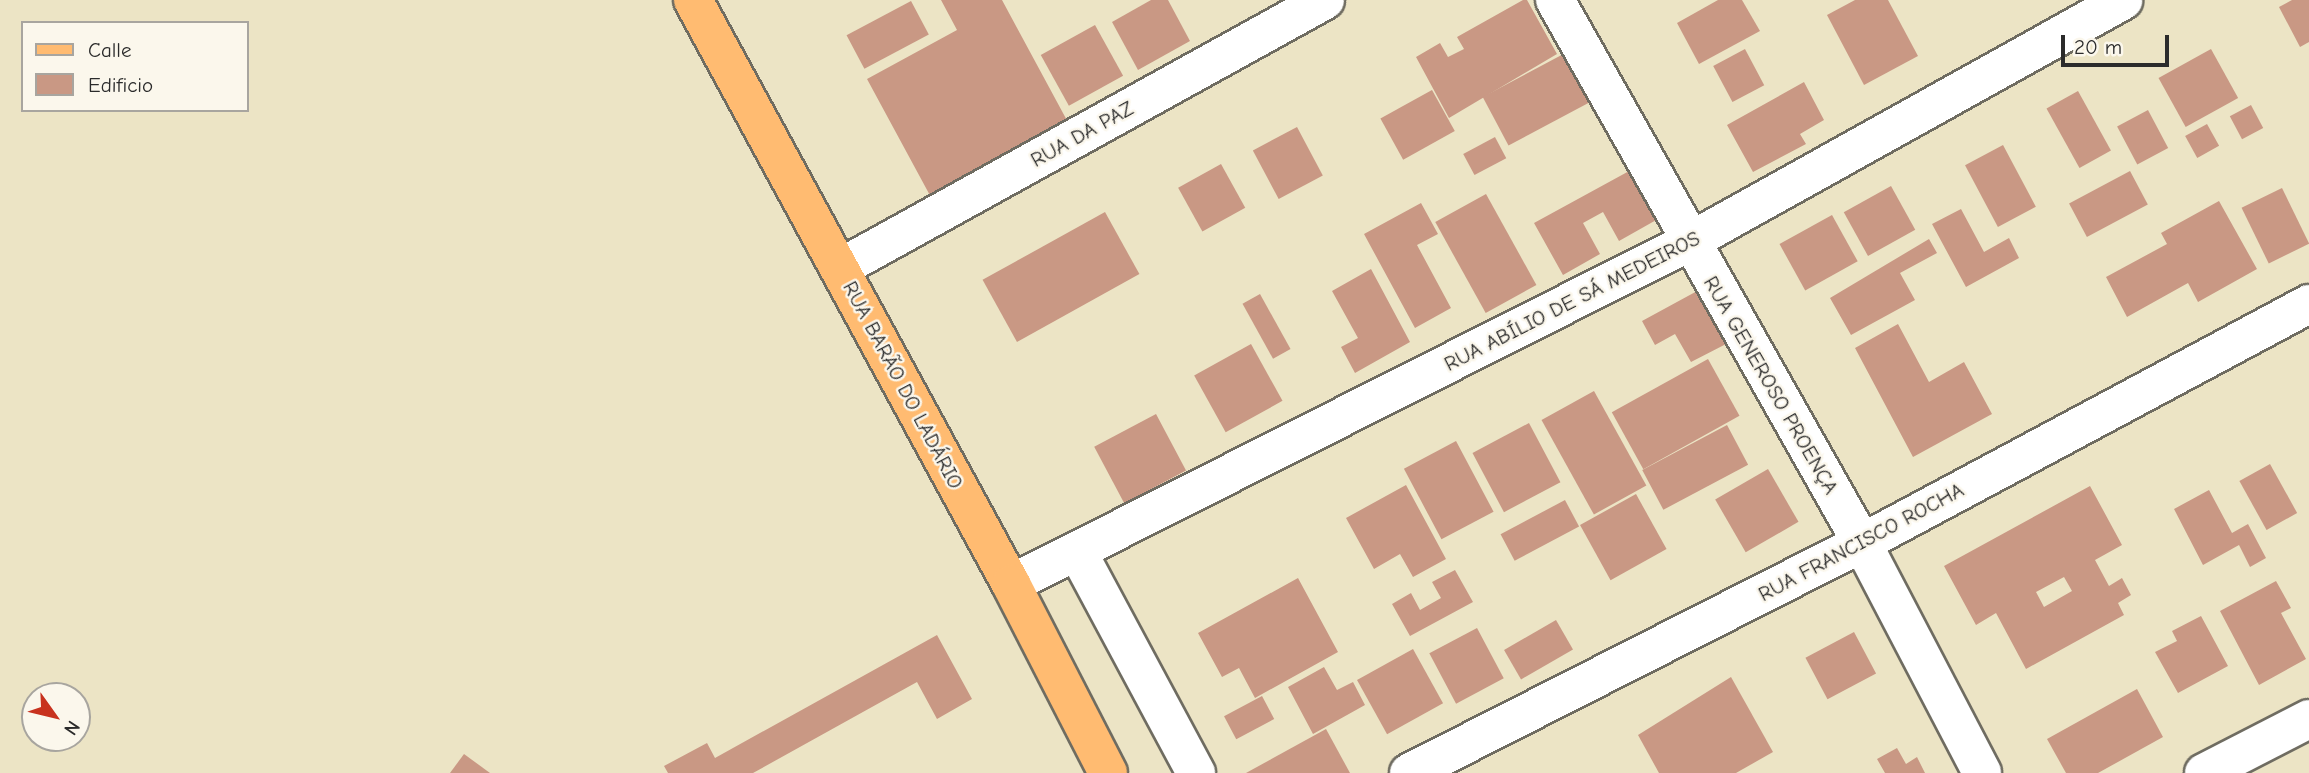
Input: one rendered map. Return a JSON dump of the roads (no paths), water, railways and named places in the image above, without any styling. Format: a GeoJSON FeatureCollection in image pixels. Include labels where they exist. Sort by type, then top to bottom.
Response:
{"type":"FeatureCollection","features":[{"type":"Feature","properties":{"kind":"main road","name":"RUA BARÃO DO LADÁRIO"},"geometry":{"type":"LineString","coordinates":[[693,0],[1012,584],[1108,773]]}},
{"type":"Feature","properties":{"kind":"street","name":"RUA GENEROSO PROENÇA"},"geometry":{"type":"LineString","coordinates":[[1555,0],[1689,242],[1862,543],[1982,773]]}},
{"type":"Feature","properties":{"kind":"street","name":"RUA ABÍLIO DE SÁ MEDEIROS"},"geometry":{"type":"LineString","coordinates":[[1012,584],[1689,242],[2123,0]]}},
{"type":"Feature","properties":{"kind":"street","name":"RUA DA PAZ"},"geometry":{"type":"LineString","coordinates":[[840,268],[1319,2]]}},
{"type":"Feature","properties":{"kind":"street","name":"RUA FRANCISCO ROCHA"},"geometry":{"type":"LineString","coordinates":[[1409,773],[1862,543],[2309,304]]}},
{"type":"Feature","properties":{"kind":"street"},"geometry":{"type":"LineString","coordinates":[[1077,551],[1196,773]]}},
{"type":"Feature","properties":{"kind":"street"},"geometry":{"type":"LineString","coordinates":[[2204,773],[2309,719]]}}]}
